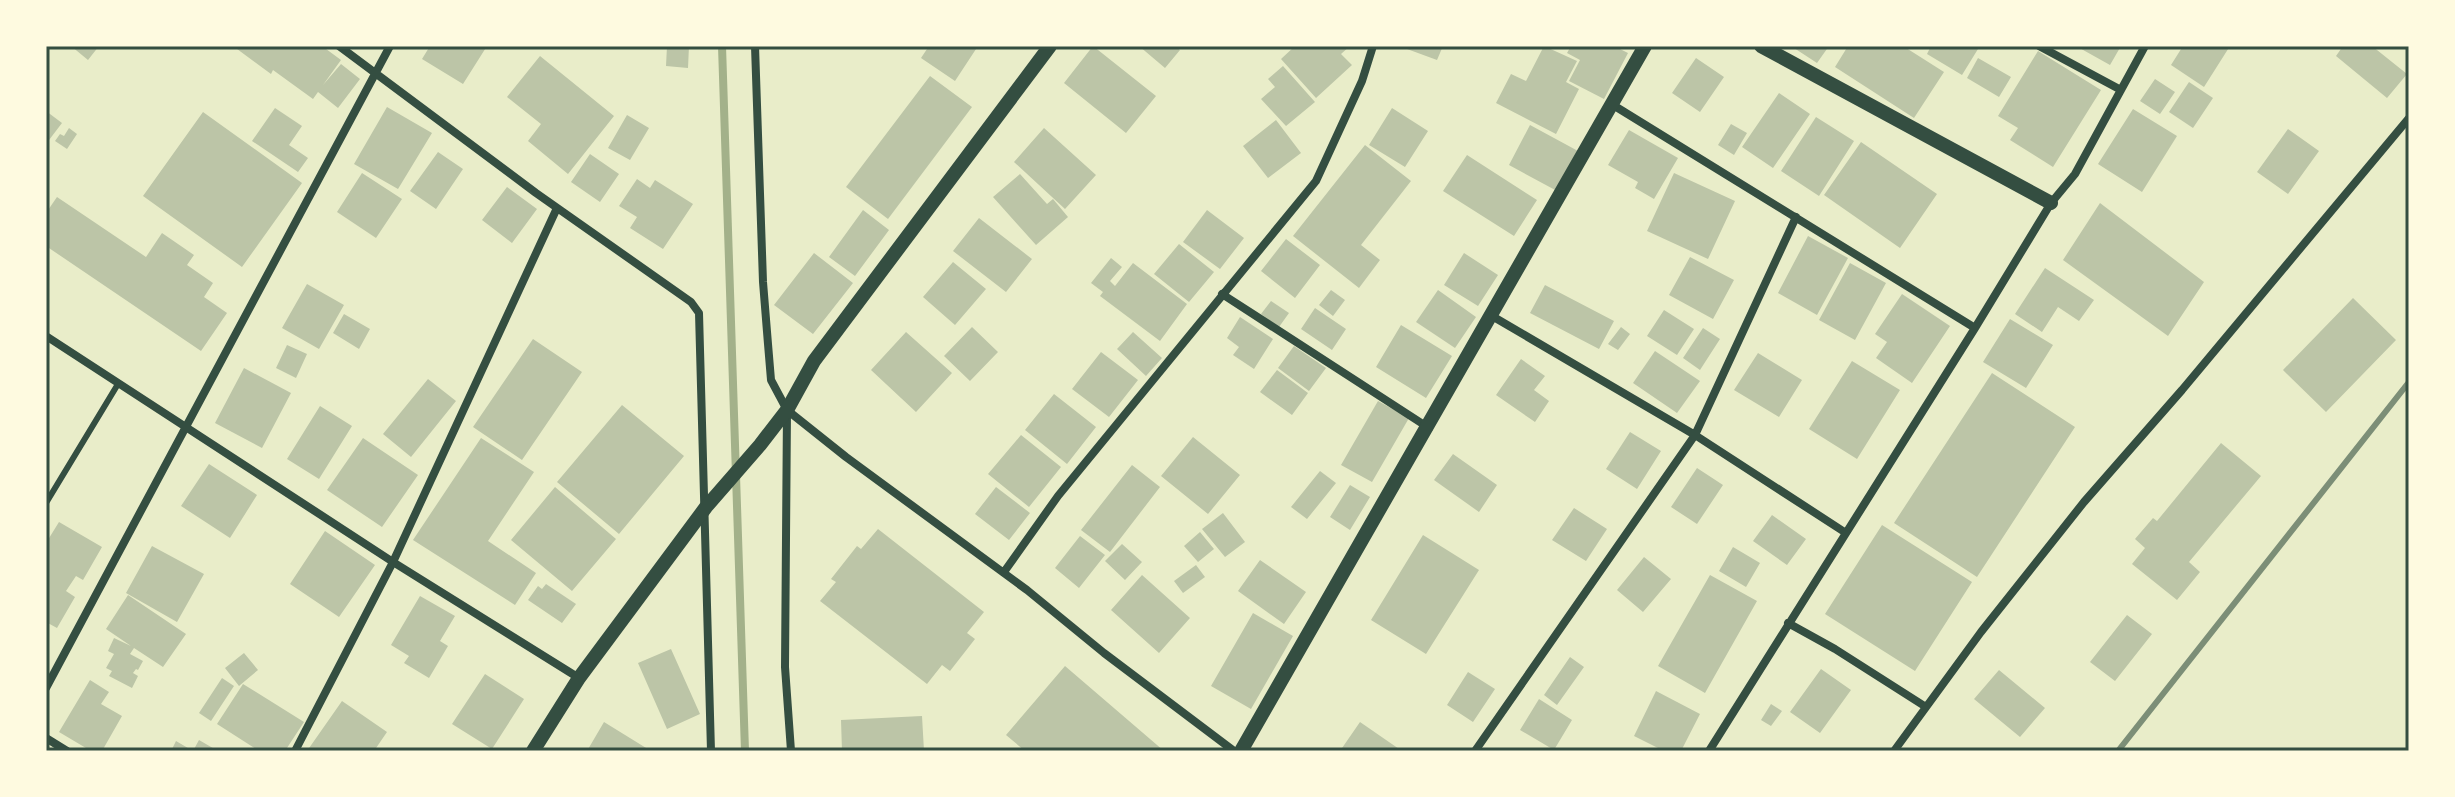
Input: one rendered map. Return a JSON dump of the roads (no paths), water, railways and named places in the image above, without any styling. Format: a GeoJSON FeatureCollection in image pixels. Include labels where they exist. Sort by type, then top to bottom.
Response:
{"type":"FeatureCollection","features":[{"type":"Feature","properties":{"kind":"street"},"geometry":{"type":"LineString","coordinates":[[339,46],[557,208],[691,302],[699,313],[711,751]]}},
{"type":"Feature","properties":{"kind":"street"},"geometry":{"type":"LineString","coordinates":[[46,688],[390,46]]}},
{"type":"Feature","properties":{"kind":"street"},"geometry":{"type":"LineString","coordinates":[[755,46],[763,282],[771,380],[787,410],[1004,572],[1234,751]]}},
{"type":"Feature","properties":{"kind":"street"},"geometry":{"type":"LineString","coordinates":[[533,751],[579,678],[706,507],[787,410],[814,361],[1050,46]]}},
{"type":"Feature","properties":{"kind":"street"},"geometry":{"type":"LineString","coordinates":[[1004,572],[1058,496],[1316,181],[1362,81],[1373,46]]}},
{"type":"Feature","properties":{"kind":"street"},"geometry":{"type":"LineString","coordinates":[[1241,751],[1429,428],[1645,46]]}},
{"type":"Feature","properties":{"kind":"street"},"geometry":{"type":"LineString","coordinates":[[1761,46],[2051,203]]}},
{"type":"Feature","properties":{"kind":"street"},"geometry":{"type":"LineString","coordinates":[[2039,46],[2121,90]]}},
{"type":"Feature","properties":{"kind":"street"},"geometry":{"type":"LineString","coordinates":[[1709,751],[2051,203],[2075,174],[2145,46]]}},
{"type":"Feature","properties":{"kind":"street"},"geometry":{"type":"LineString","coordinates":[[1613,105],[1975,328]]}},
{"type":"Feature","properties":{"kind":"street"},"geometry":{"type":"LineString","coordinates":[[1894,751],[1981,632],[2084,502],[2182,390],[2409,118]]}},
{"type":"Feature","properties":{"kind":"street"},"geometry":{"type":"LineString","coordinates":[[295,751],[393,562],[557,208]]}},
{"type":"Feature","properties":{"kind":"street"},"geometry":{"type":"LineString","coordinates":[[1475,751],[1695,435],[1796,217]]}},
{"type":"Feature","properties":{"kind":"street"},"geometry":{"type":"LineString","coordinates":[[1222,294],[1429,428]]}},
{"type":"Feature","properties":{"kind":"street"},"geometry":{"type":"LineString","coordinates":[[1492,316],[1695,435],[1846,533]]}},
{"type":"Feature","properties":{"kind":"street"},"geometry":{"type":"LineString","coordinates":[[46,336],[393,562],[579,678]]}},
{"type":"Feature","properties":{"kind":"street"},"geometry":{"type":"LineString","coordinates":[[787,410],[785,667],[791,751]]}},
{"type":"Feature","properties":{"kind":"street"},"geometry":{"type":"LineString","coordinates":[[1788,623],[1926,707]]}},
{"type":"Feature","properties":{"kind":"street"},"geometry":{"type":"LineString","coordinates":[[46,738],[67,751]]}},
{"type":"Feature","properties":{"kind":"lane"},"geometry":{"type":"LineString","coordinates":[[46,503],[118,384]]}},
{"type":"Feature","properties":{"kind":"waterway"},"geometry":{"type":"LineString","coordinates":[[722,46],[745,751]]}},
{"type":"Feature","properties":{"kind":"railway"},"geometry":{"type":"LineString","coordinates":[[2118,751],[2409,382]]}}]}
